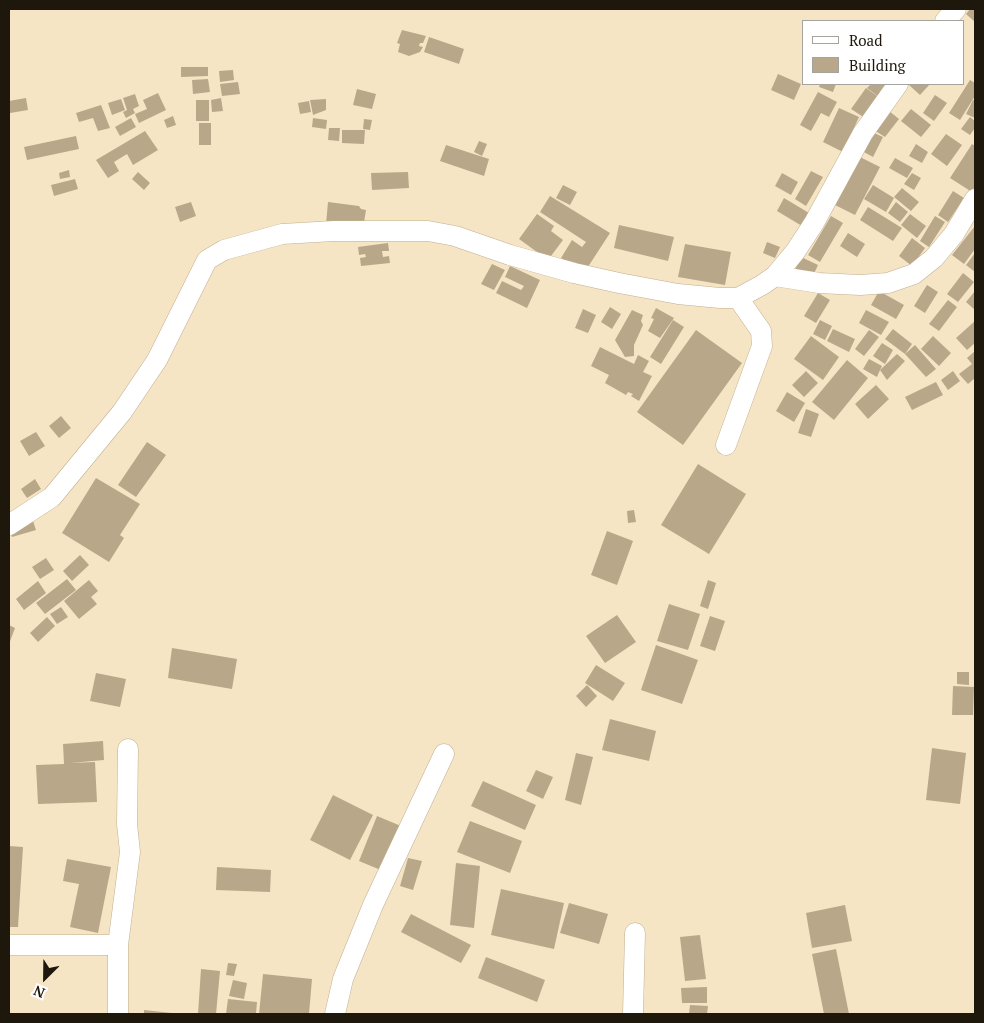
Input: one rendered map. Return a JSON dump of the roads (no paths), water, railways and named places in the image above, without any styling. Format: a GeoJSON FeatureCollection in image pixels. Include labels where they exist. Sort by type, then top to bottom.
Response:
{"type":"FeatureCollection","features":[{"type":"Feature","properties":{"kind":"street"},"geometry":{"type":"LineString","coordinates":[[946,20],[956,9]]}},
{"type":"Feature","properties":{"kind":"street"},"geometry":{"type":"LineString","coordinates":[[9,526],[52,497],[122,412],[157,360],[207,260],[224,250],[282,234],[334,231],[428,231],[454,236],[510,255],[601,279],[678,294],[738,298],[762,286],[775,276],[795,252],[814,223],[863,133],[897,85]]}},
{"type":"Feature","properties":{"kind":"street"},"geometry":{"type":"LineString","coordinates":[[775,276],[819,283],[860,285],[888,283],[914,274],[934,258],[954,234],[975,199]]}},
{"type":"Feature","properties":{"kind":"street"},"geometry":{"type":"LineString","coordinates":[[726,445],[762,346],[761,332],[738,298]]}},
{"type":"Feature","properties":{"kind":"street"},"geometry":{"type":"LineString","coordinates":[[118,1014],[118,944],[130,852],[127,824],[128,749]]}},
{"type":"Feature","properties":{"kind":"street"},"geometry":{"type":"LineString","coordinates":[[335,1014],[343,979],[373,904],[444,754]]}},
{"type":"Feature","properties":{"kind":"street"},"geometry":{"type":"LineString","coordinates":[[633,1014],[635,933]]}},
{"type":"Feature","properties":{"kind":"street"},"geometry":{"type":"LineString","coordinates":[[9,945],[118,944]]}}]}
